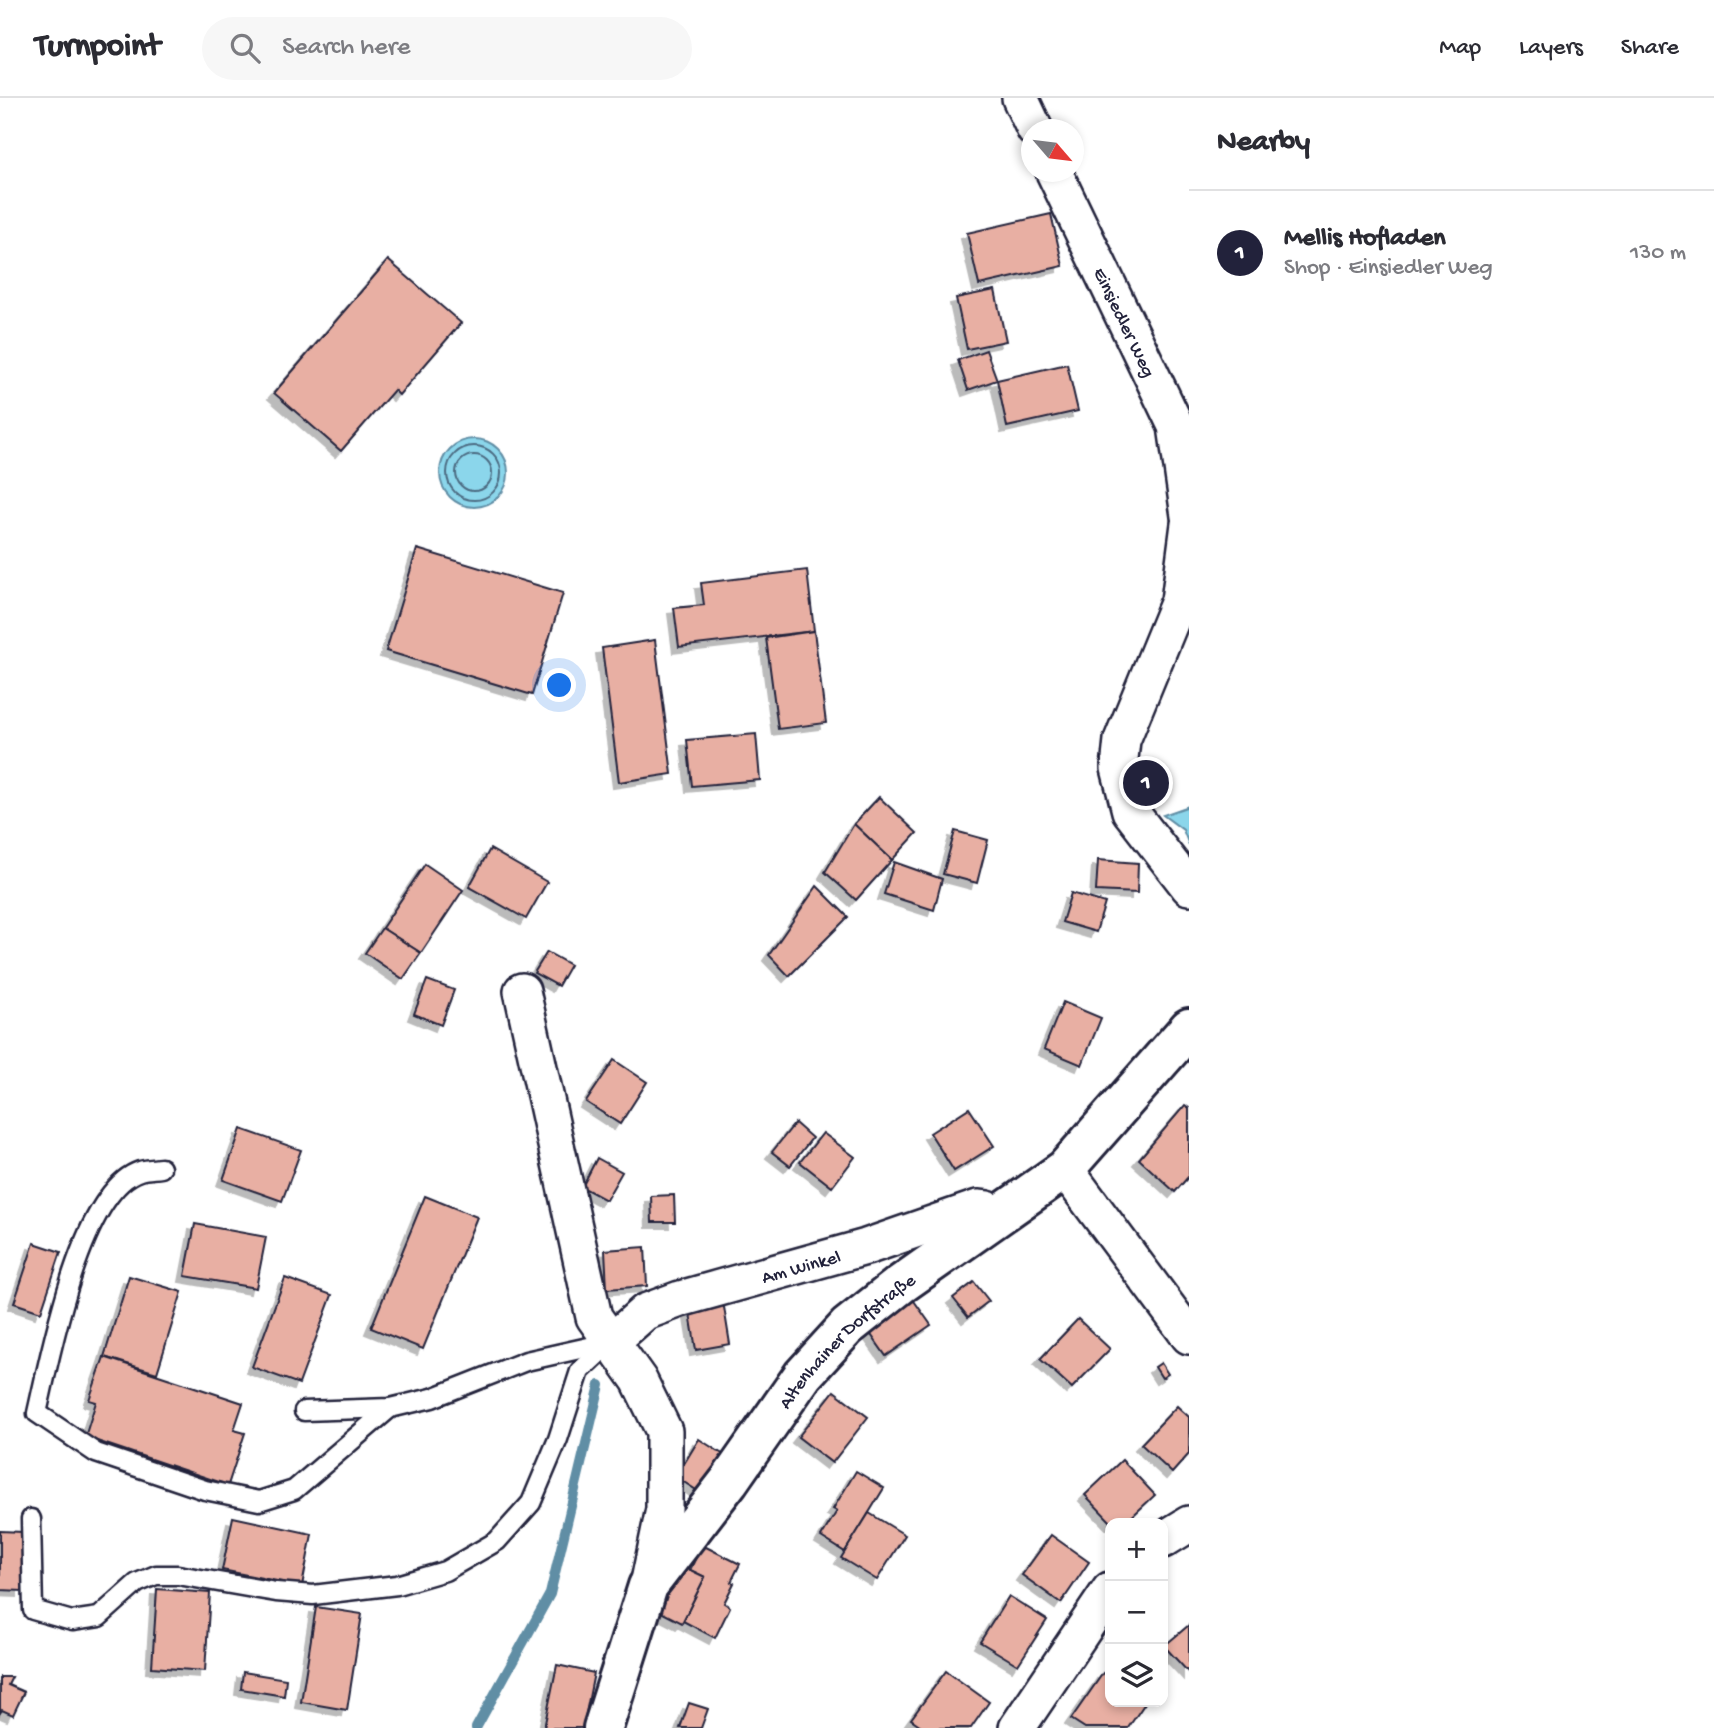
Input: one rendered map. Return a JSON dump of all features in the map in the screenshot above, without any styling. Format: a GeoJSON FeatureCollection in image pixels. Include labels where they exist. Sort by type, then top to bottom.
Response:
{"type":"FeatureCollection","features":[{"type":"Feature","properties":{"kind":"street"},"geometry":{"type":"LineString","coordinates":[[1020,98],[1030,119]]}},
{"type":"Feature","properties":{"kind":"street","name":"Einsiedler Weg"},"geometry":{"type":"LineString","coordinates":[[1059,182],[1176,426],[1189,516]]}},
{"type":"Feature","properties":{"kind":"street"},"geometry":{"type":"LineString","coordinates":[[1189,524],[1179,601],[1122,740],[1119,768],[1130,811],[1189,887]]}},
{"type":"Feature","properties":{"kind":"street"},"geometry":{"type":"LineString","coordinates":[[522,991],[594,1317],[639,1380],[664,1431],[664,1509],[648,1586]]}},
{"type":"Feature","properties":{"kind":"street","name":"Altenhainer Dorfstraße"},"geometry":{"type":"LineString","coordinates":[[603,1728],[648,1586],[729,1481],[803,1375],[847,1327],[1065,1169],[1189,1028]]}},
{"type":"Feature","properties":{"kind":"street"},"geometry":{"type":"LineString","coordinates":[[1065,1169],[1189,1336]]}},
{"type":"Feature","properties":{"kind":"street","name":"Am Winkel"},"geometry":{"type":"LineString","coordinates":[[611,1342],[645,1312],[680,1299],[866,1247],[978,1208],[987,1209],[998,1217]]}},
{"type":"Feature","properties":{"kind":"street"},"geometry":{"type":"LineString","coordinates":[[1168,1537],[1189,1524]]}},
{"type":"Feature","properties":{"kind":"street"},"geometry":{"type":"LineString","coordinates":[[1017,1728],[1105,1597]]}},
{"type":"Feature","properties":{"kind":"lane"},"geometry":{"type":"LineString","coordinates":[[161,1168],[139,1171],[120,1185],[96,1214],[59,1319],[37,1413],[96,1453],[205,1490],[259,1501],[294,1490],[390,1408]]}},
{"type":"Feature","properties":{"kind":"lane"},"geometry":{"type":"LineString","coordinates":[[304,1411],[390,1408],[432,1398],[526,1361],[611,1342]]}},
{"type":"Feature","properties":{"kind":"lane"},"geometry":{"type":"LineString","coordinates":[[31,1518],[33,1610],[72,1621],[99,1617],[138,1583],[156,1575],[178,1575],[276,1592],[313,1595],[397,1585],[445,1571],[497,1542],[531,1503],[558,1438],[580,1371],[611,1342]]}},
{"type":"Feature","properties":{"kind":"water"},"geometry":{"type":"Polygon","coordinates":[[[474,439],[487,442],[498,449],[505,460],[508,473],[505,486],[498,497],[487,504],[474,507],[461,504],[450,497],[443,486],[440,473],[443,460],[450,449],[461,442],[474,439]]]}},
{"type":"Feature","properties":{"kind":"water"},"geometry":{"type":"Polygon","coordinates":[[[1189,806],[1189,845],[1183,830],[1163,815],[1189,806]]]}},
{"type":"Feature","properties":{"kind":"building"},"geometry":{"type":"Polygon","coordinates":[[[1051,214],[1063,266],[979,285],[967,233],[1051,214]]]}},
{"type":"Feature","properties":{"kind":"building"},"geometry":{"type":"Polygon","coordinates":[[[388,260],[461,323],[399,395],[394,390],[341,451],[274,393],[388,260]]]}},
{"type":"Feature","properties":{"kind":"building"},"geometry":{"type":"Polygon","coordinates":[[[995,290],[1006,341],[967,349],[956,298],[995,290]]]}},
{"type":"Feature","properties":{"kind":"building"},"geometry":{"type":"Polygon","coordinates":[[[986,350],[997,380],[968,390],[958,360],[986,350]]]}},
{"type":"Feature","properties":{"kind":"building"},"geometry":{"type":"Polygon","coordinates":[[[1067,364],[1078,411],[1007,427],[997,380],[1067,364]]]}},
{"type":"Feature","properties":{"kind":"building"},"geometry":{"type":"Polygon","coordinates":[[[417,549],[563,593],[532,695],[386,651],[417,549]]]}},
{"type":"Feature","properties":{"kind":"building"},"geometry":{"type":"Polygon","coordinates":[[[807,570],[814,631],[679,647],[674,608],[704,605],[701,583],[807,570]]]}},
{"type":"Feature","properties":{"kind":"building"},"geometry":{"type":"Polygon","coordinates":[[[814,631],[826,723],[778,729],[766,638],[814,631]]]}},
{"type":"Feature","properties":{"kind":"building"},"geometry":{"type":"Polygon","coordinates":[[[655,640],[672,774],[619,782],[602,648],[655,640]]]}},
{"type":"Feature","properties":{"kind":"building"},"geometry":{"type":"Polygon","coordinates":[[[756,734],[760,780],[692,786],[687,740],[756,734]]]}},
{"type":"Feature","properties":{"kind":"building"},"geometry":{"type":"Polygon","coordinates":[[[879,797],[917,833],[892,860],[854,824],[879,797]]]}},
{"type":"Feature","properties":{"kind":"building"},"geometry":{"type":"Polygon","coordinates":[[[854,824],[892,860],[856,900],[825,872],[854,824]]]}},
{"type":"Feature","properties":{"kind":"building"},"geometry":{"type":"Polygon","coordinates":[[[955,831],[988,840],[977,883],[943,874],[955,831]]]}},
{"type":"Feature","properties":{"kind":"building"},"geometry":{"type":"Polygon","coordinates":[[[490,849],[547,882],[526,919],[469,887],[490,849]]]}},
{"type":"Feature","properties":{"kind":"building"},"geometry":{"type":"Polygon","coordinates":[[[1098,860],[1138,863],[1137,893],[1096,891],[1098,860]]]}},
{"type":"Feature","properties":{"kind":"building"},"geometry":{"type":"Polygon","coordinates":[[[894,862],[942,879],[934,910],[884,894],[894,862]]]}},
{"type":"Feature","properties":{"kind":"building"},"geometry":{"type":"Polygon","coordinates":[[[425,864],[463,890],[421,953],[382,928],[425,864]]]}},
{"type":"Feature","properties":{"kind":"building"},"geometry":{"type":"Polygon","coordinates":[[[817,886],[848,917],[789,976],[769,955],[817,886]]]}},
{"type":"Feature","properties":{"kind":"building"},"geometry":{"type":"Polygon","coordinates":[[[1071,893],[1105,903],[1096,932],[1062,922],[1071,893]]]}},
{"type":"Feature","properties":{"kind":"building"},"geometry":{"type":"Polygon","coordinates":[[[382,928],[421,953],[403,979],[365,953],[382,928]]]}},
{"type":"Feature","properties":{"kind":"building"},"geometry":{"type":"Polygon","coordinates":[[[547,952],[570,965],[558,986],[534,973],[547,952]]]}},
{"type":"Feature","properties":{"kind":"building"},"geometry":{"type":"Polygon","coordinates":[[[427,980],[454,990],[441,1025],[414,1014],[427,980]]]}},
{"type":"Feature","properties":{"kind":"building"},"geometry":{"type":"Polygon","coordinates":[[[1063,1002],[1101,1018],[1082,1065],[1044,1049],[1063,1002]]]}},
{"type":"Feature","properties":{"kind":"building"},"geometry":{"type":"Polygon","coordinates":[[[614,1060],[647,1082],[620,1124],[586,1102],[614,1060]]]}},
{"type":"Feature","properties":{"kind":"building"},"geometry":{"type":"Polygon","coordinates":[[[1185,1105],[1189,1108],[1189,1176],[1175,1192],[1139,1159],[1185,1105]]]}},
{"type":"Feature","properties":{"kind":"building"},"geometry":{"type":"Polygon","coordinates":[[[969,1108],[994,1146],[954,1171],[930,1133],[969,1108]]]}},
{"type":"Feature","properties":{"kind":"building"},"geometry":{"type":"Polygon","coordinates":[[[795,1123],[812,1138],[790,1166],[772,1152],[795,1123]]]}},
{"type":"Feature","properties":{"kind":"building"},"geometry":{"type":"Polygon","coordinates":[[[241,1129],[301,1150],[282,1201],[223,1180],[241,1129]]]}},
{"type":"Feature","properties":{"kind":"building"},"geometry":{"type":"Polygon","coordinates":[[[823,1133],[855,1157],[832,1187],[800,1162],[823,1133]]]}},
{"type":"Feature","properties":{"kind":"building"},"geometry":{"type":"Polygon","coordinates":[[[597,1158],[622,1172],[606,1200],[582,1187],[597,1158]]]}},
{"type":"Feature","properties":{"kind":"building"},"geometry":{"type":"Polygon","coordinates":[[[674,1195],[675,1222],[652,1222],[651,1196],[674,1195]]]}},
{"type":"Feature","properties":{"kind":"building"},"geometry":{"type":"Polygon","coordinates":[[[425,1196],[477,1217],[423,1349],[371,1328],[425,1196]]]}},
{"type":"Feature","properties":{"kind":"building"},"geometry":{"type":"Polygon","coordinates":[[[195,1224],[266,1237],[256,1288],[185,1276],[195,1224]]]}},
{"type":"Feature","properties":{"kind":"building"},"geometry":{"type":"Polygon","coordinates":[[[34,1243],[61,1252],[41,1312],[14,1303],[34,1243]]]}},
{"type":"Feature","properties":{"kind":"building"},"geometry":{"type":"Polygon","coordinates":[[[645,1247],[647,1286],[607,1289],[605,1250],[645,1247]]]}},
{"type":"Feature","properties":{"kind":"building"},"geometry":{"type":"Polygon","coordinates":[[[129,1276],[182,1292],[157,1373],[104,1357],[129,1276]]]}},
{"type":"Feature","properties":{"kind":"building"},"geometry":{"type":"Polygon","coordinates":[[[285,1278],[332,1295],[299,1384],[252,1367],[285,1278]]]}},
{"type":"Feature","properties":{"kind":"building"},"geometry":{"type":"Polygon","coordinates":[[[974,1282],[989,1301],[968,1317],[953,1298],[974,1282]]]}},
{"type":"Feature","properties":{"kind":"building"},"geometry":{"type":"Polygon","coordinates":[[[912,1298],[931,1325],[886,1356],[867,1329],[912,1298]]]}},
{"type":"Feature","properties":{"kind":"building"},"geometry":{"type":"Polygon","coordinates":[[[723,1301],[730,1344],[696,1350],[689,1307],[723,1301]]]}},
{"type":"Feature","properties":{"kind":"building"},"geometry":{"type":"Polygon","coordinates":[[[1078,1319],[1110,1349],[1072,1388],[1040,1359],[1078,1319]]]}},
{"type":"Feature","properties":{"kind":"building"},"geometry":{"type":"Polygon","coordinates":[[[104,1357],[243,1403],[234,1430],[245,1433],[228,1485],[85,1437],[96,1402],[89,1400],[104,1357]]]}},
{"type":"Feature","properties":{"kind":"building"},"geometry":{"type":"Polygon","coordinates":[[[1161,1363],[1168,1374],[1162,1378],[1155,1367],[1161,1363]]]}},
{"type":"Feature","properties":{"kind":"building"},"geometry":{"type":"Polygon","coordinates":[[[834,1391],[868,1417],[832,1463],[798,1437],[834,1391]]]}},
{"type":"Feature","properties":{"kind":"building"},"geometry":{"type":"Polygon","coordinates":[[[1177,1406],[1189,1417],[1189,1454],[1172,1473],[1141,1444],[1177,1406]]]}},
{"type":"Feature","properties":{"kind":"building"},"geometry":{"type":"Polygon","coordinates":[[[699,1439],[724,1455],[701,1493],[676,1477],[699,1439]]]}},
{"type":"Feature","properties":{"kind":"building"},"geometry":{"type":"Polygon","coordinates":[[[1122,1460],[1155,1495],[1130,1518],[1107,1518],[1085,1495],[1122,1460]]]}},
{"type":"Feature","properties":{"kind":"building"},"geometry":{"type":"Polygon","coordinates":[[[856,1471],[884,1488],[845,1552],[821,1537],[837,1511],[833,1509],[856,1471]]]}},
{"type":"Feature","properties":{"kind":"building"},"geometry":{"type":"Polygon","coordinates":[[[869,1513],[905,1535],[877,1580],[841,1558],[869,1513]]]}},
{"type":"Feature","properties":{"kind":"building"},"geometry":{"type":"Polygon","coordinates":[[[233,1517],[312,1534],[302,1586],[222,1570],[233,1517]]]}},
{"type":"Feature","properties":{"kind":"building"},"geometry":{"type":"Polygon","coordinates":[[[0,1531],[23,1532],[23,1591],[0,1590],[0,1531]]]}},
{"type":"Feature","properties":{"kind":"building"},"geometry":{"type":"Polygon","coordinates":[[[1051,1535],[1089,1562],[1061,1603],[1022,1575],[1051,1535]]]}},
{"type":"Feature","properties":{"kind":"building"},"geometry":{"type":"Polygon","coordinates":[[[702,1545],[740,1564],[724,1603],[730,1607],[715,1638],[683,1621],[705,1577],[690,1570],[702,1545]]]}},
{"type":"Feature","properties":{"kind":"building"},"geometry":{"type":"Polygon","coordinates":[[[682,1566],[705,1577],[682,1623],[659,1611],[682,1566]]]}},
{"type":"Feature","properties":{"kind":"building"},"geometry":{"type":"Polygon","coordinates":[[[157,1589],[210,1593],[205,1671],[152,1667],[157,1589]]]}},
{"type":"Feature","properties":{"kind":"building"},"geometry":{"type":"Polygon","coordinates":[[[1009,1596],[1047,1620],[1018,1665],[980,1642],[1009,1596]]]}},
{"type":"Feature","properties":{"kind":"building"},"geometry":{"type":"Polygon","coordinates":[[[316,1607],[362,1614],[347,1710],[301,1702],[316,1607]]]}},
{"type":"Feature","properties":{"kind":"building"},"geometry":{"type":"Polygon","coordinates":[[[1189,1625],[1189,1673],[1168,1650],[1168,1643],[1189,1625]]]}},
{"type":"Feature","properties":{"kind":"building"},"geometry":{"type":"Polygon","coordinates":[[[557,1665],[594,1673],[583,1728],[544,1728],[557,1665]]]}},
{"type":"Feature","properties":{"kind":"building"},"geometry":{"type":"Polygon","coordinates":[[[946,1671],[989,1702],[971,1728],[924,1728],[911,1719],[946,1671]]]}},
{"type":"Feature","properties":{"kind":"building"},"geometry":{"type":"Polygon","coordinates":[[[243,1672],[286,1679],[284,1696],[241,1689],[243,1672]]]}},
{"type":"Feature","properties":{"kind":"building"},"geometry":{"type":"Polygon","coordinates":[[[1103,1673],[1105,1707],[1142,1707],[1128,1728],[1085,1728],[1071,1719],[1103,1673]]]}},
{"type":"Feature","properties":{"kind":"building"},"geometry":{"type":"Polygon","coordinates":[[[0,1677],[12,1677],[8,1685],[24,1692],[13,1715],[2,1710],[0,1713],[0,1677]]]}},
{"type":"Feature","properties":{"kind":"building"},"geometry":{"type":"Polygon","coordinates":[[[689,1703],[708,1709],[701,1728],[680,1728],[689,1703]]]}},
{"type":"Feature","properties":{"kind":"waterway"},"geometry":{"type":"LineString","coordinates":[[476,1728],[550,1594],[600,1385]]}},
{"type":"Feature","properties":{"kind":"place","name":"Mellis Hofladen"},"geometry":{"type":"Point","coordinates":[1146,783]}}]}
